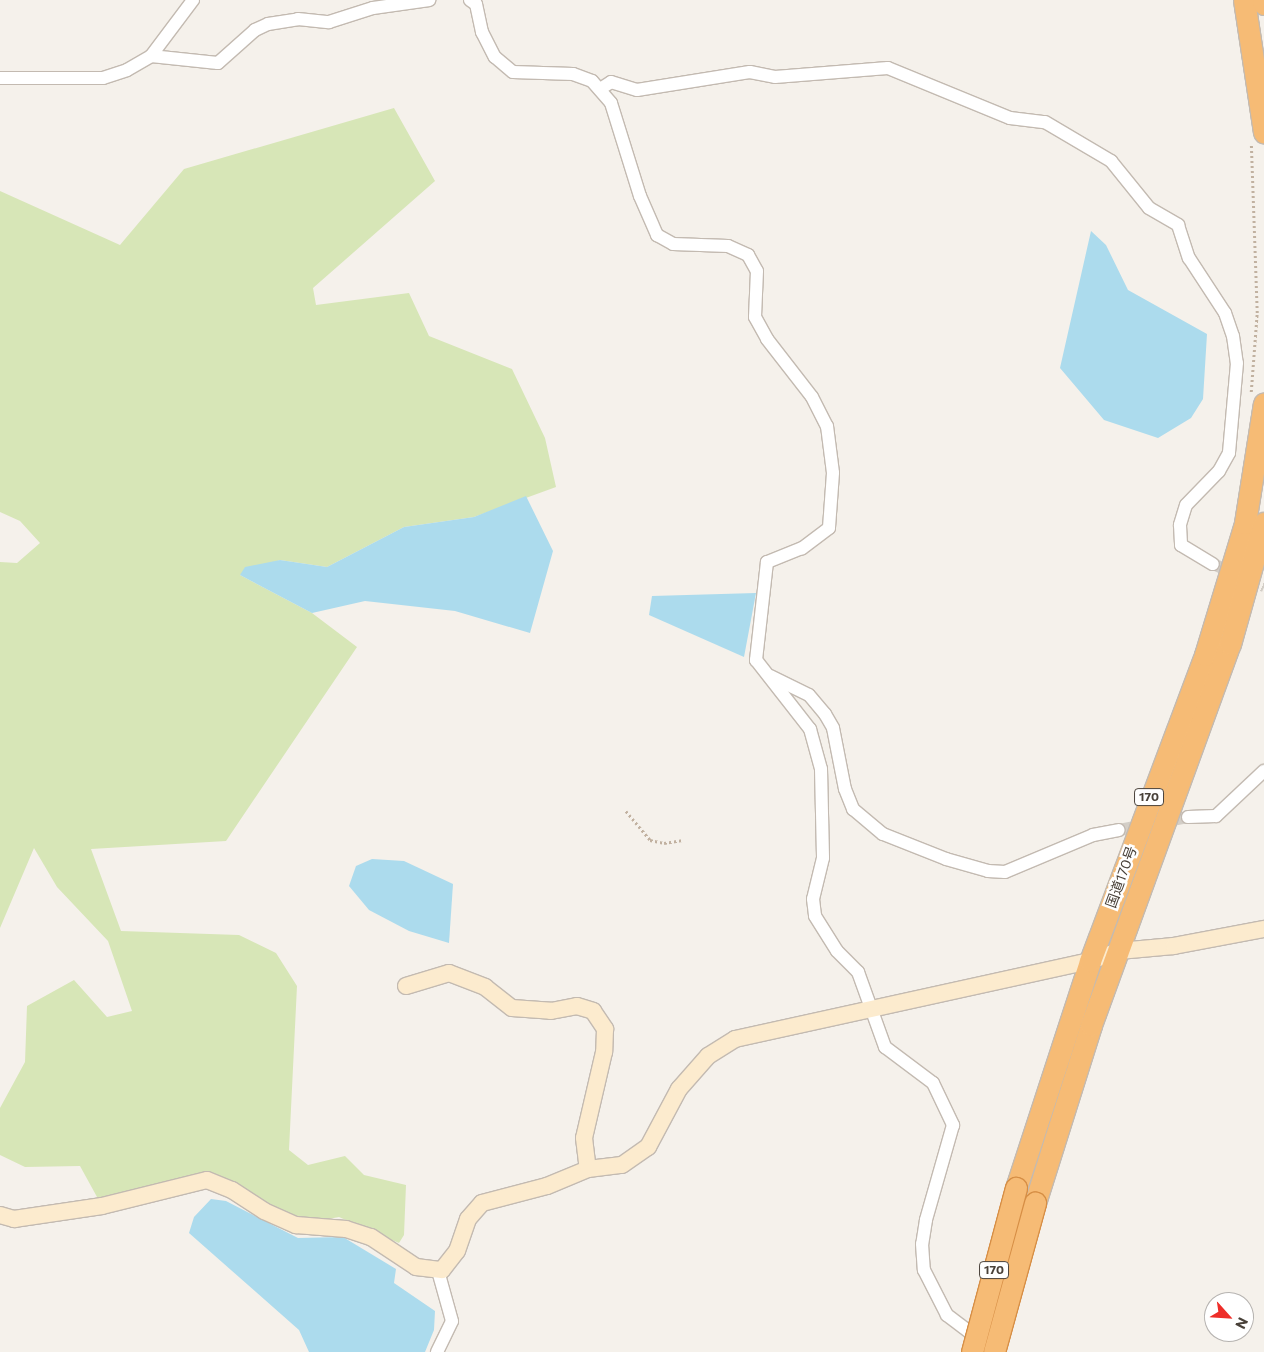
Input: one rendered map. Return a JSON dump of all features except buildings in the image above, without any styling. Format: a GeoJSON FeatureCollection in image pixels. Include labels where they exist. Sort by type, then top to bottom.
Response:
{"type":"FeatureCollection","features":[{"type":"Feature","properties":{"kind":"highway"},"geometry":{"type":"LineString","coordinates":[[1244,0],[1256,65],[1257,134]]}},
{"type":"Feature","properties":{"kind":"highway"},"geometry":{"type":"LineString","coordinates":[[1263,0],[1264,4]]}},
{"type":"Feature","properties":{"kind":"highway","name":"国道170号"},"geometry":{"type":"LineString","coordinates":[[972,1352],[1016,1188],[1090,961],[1206,655],[1245,523],[1257,401]]}},
{"type":"Feature","properties":{"kind":"highway","name":"国道170号"},"geometry":{"type":"LineString","coordinates":[[994,1352],[1035,1203],[1091,1024],[1230,644],[1264,522]]}},
{"type":"Feature","properties":{"kind":"street"},"geometry":{"type":"LineString","coordinates":[[0,78],[104,78],[151,56],[193,0]]}},
{"type":"Feature","properties":{"kind":"street"},"geometry":{"type":"LineString","coordinates":[[151,56],[218,63],[255,30],[268,24],[298,20],[330,22],[373,8],[428,0]]}},
{"type":"Feature","properties":{"kind":"street"},"geometry":{"type":"LineString","coordinates":[[470,0],[476,4],[482,32],[495,57],[514,72],[574,74],[592,81],[611,102],[640,196],[657,235],[673,244],[728,246],[748,255],[757,271],[756,317],[767,339],[812,397],[827,426],[833,473],[829,528],[802,548],[768,562],[756,660],[810,729],[821,769],[823,858],[813,898],[815,916],[837,951],[858,972],[870,1010],[885,1046],[933,1083],[953,1125],[922,1244],[930,1284],[947,1315],[960,1327],[1004,1352]]}},
{"type":"Feature","properties":{"kind":"street"},"geometry":{"type":"LineString","coordinates":[[600,89],[611,82],[638,90],[750,72],[775,77],[888,68],[1010,118],[1045,122],[1111,161],[1149,208],[1178,225],[1189,258],[1225,312],[1233,336],[1237,363],[1229,453],[1219,471],[1186,505],[1180,525],[1181,545],[1213,564]]}},
{"type":"Feature","properties":{"kind":"street"},"geometry":{"type":"LineString","coordinates":[[768,675],[809,695],[825,714],[833,728],[845,789],[853,809],[883,834],[946,859],[988,871],[1004,872],[1093,836],[1118,830]]}},
{"type":"Feature","properties":{"kind":"street"},"geometry":{"type":"LineString","coordinates":[[1188,817],[1216,816],[1264,771]]}},
{"type":"Feature","properties":{"kind":"street"},"geometry":{"type":"LineString","coordinates":[[437,1352],[452,1321],[438,1271],[442,1270],[457,1251],[468,1219],[482,1203],[547,1186],[588,1169],[622,1165],[648,1147],[678,1089],[708,1056],[735,1039],[1090,961],[1119,951],[1174,946],[1264,929]]}},
{"type":"Feature","properties":{"kind":"street"},"geometry":{"type":"LineString","coordinates":[[406,986],[449,973],[485,987],[512,1008],[551,1010],[576,1006],[593,1011],[605,1029],[604,1044],[584,1138],[588,1169]]}},
{"type":"Feature","properties":{"kind":"street"},"geometry":{"type":"LineString","coordinates":[[0,1216],[14,1219],[102,1206],[206,1180],[232,1190],[264,1211],[296,1225],[346,1229],[371,1237],[416,1267],[442,1270]]}},
{"type":"Feature","properties":{"kind":"path"},"geometry":{"type":"LineString","coordinates":[[1257,134],[1255,181],[1257,401]]}},
{"type":"Feature","properties":{"kind":"path"},"geometry":{"type":"LineString","coordinates":[[626,812],[650,840],[664,843],[684,840]]}},
{"type":"Feature","properties":{"kind":"green space"},"geometry":{"type":"Polygon","coordinates":[[[394,108],[435,181],[313,288],[316,305],[409,293],[429,336],[512,369],[545,438],[556,487],[474,517],[404,527],[327,567],[280,560],[240,575],[312,613],[357,647],[226,841],[91,849],[121,931],[239,935],[276,953],[297,986],[289,1150],[308,1165],[345,1156],[364,1175],[406,1185],[404,1235],[399,1243],[339,1217],[296,1225],[207,1180],[102,1206],[80,1166],[25,1167],[0,1155],[0,1108],[25,1062],[27,1006],[74,980],[107,1017],[132,1011],[108,941],[57,887],[34,848],[0,928],[0,562],[17,563],[40,543],[20,521],[0,512],[0,191],[120,245],[184,169],[394,108]]]}},
{"type":"Feature","properties":{"kind":"water"},"geometry":{"type":"Polygon","coordinates":[[[1091,231],[1106,245],[1128,290],[1207,334],[1203,399],[1191,418],[1158,438],[1104,420],[1060,368],[1091,231]]]}},
{"type":"Feature","properties":{"kind":"water"},"geometry":{"type":"Polygon","coordinates":[[[526,496],[553,551],[530,633],[455,611],[365,601],[312,613],[240,575],[245,567],[280,560],[327,567],[404,527],[474,517],[526,496]]]}},
{"type":"Feature","properties":{"kind":"water"},"geometry":{"type":"Polygon","coordinates":[[[756,593],[744,657],[649,615],[652,596],[756,593]]]}},
{"type":"Feature","properties":{"kind":"water"},"geometry":{"type":"Polygon","coordinates":[[[372,859],[404,861],[453,884],[449,943],[409,931],[369,910],[349,886],[356,866],[372,859]]]}},
{"type":"Feature","properties":{"kind":"water"},"geometry":{"type":"Polygon","coordinates":[[[211,1199],[226,1201],[298,1238],[343,1237],[396,1269],[394,1283],[435,1311],[434,1330],[425,1352],[309,1352],[299,1330],[189,1233],[194,1217],[211,1199]]]}},
{"type":"Feature","properties":{"kind":"tunnel"},"geometry":{"type":"LineString","coordinates":[[1213,564],[1264,586]]}},
{"type":"Feature","properties":{"kind":"tunnel"},"geometry":{"type":"LineString","coordinates":[[1119,830],[1188,817]]}}]}
